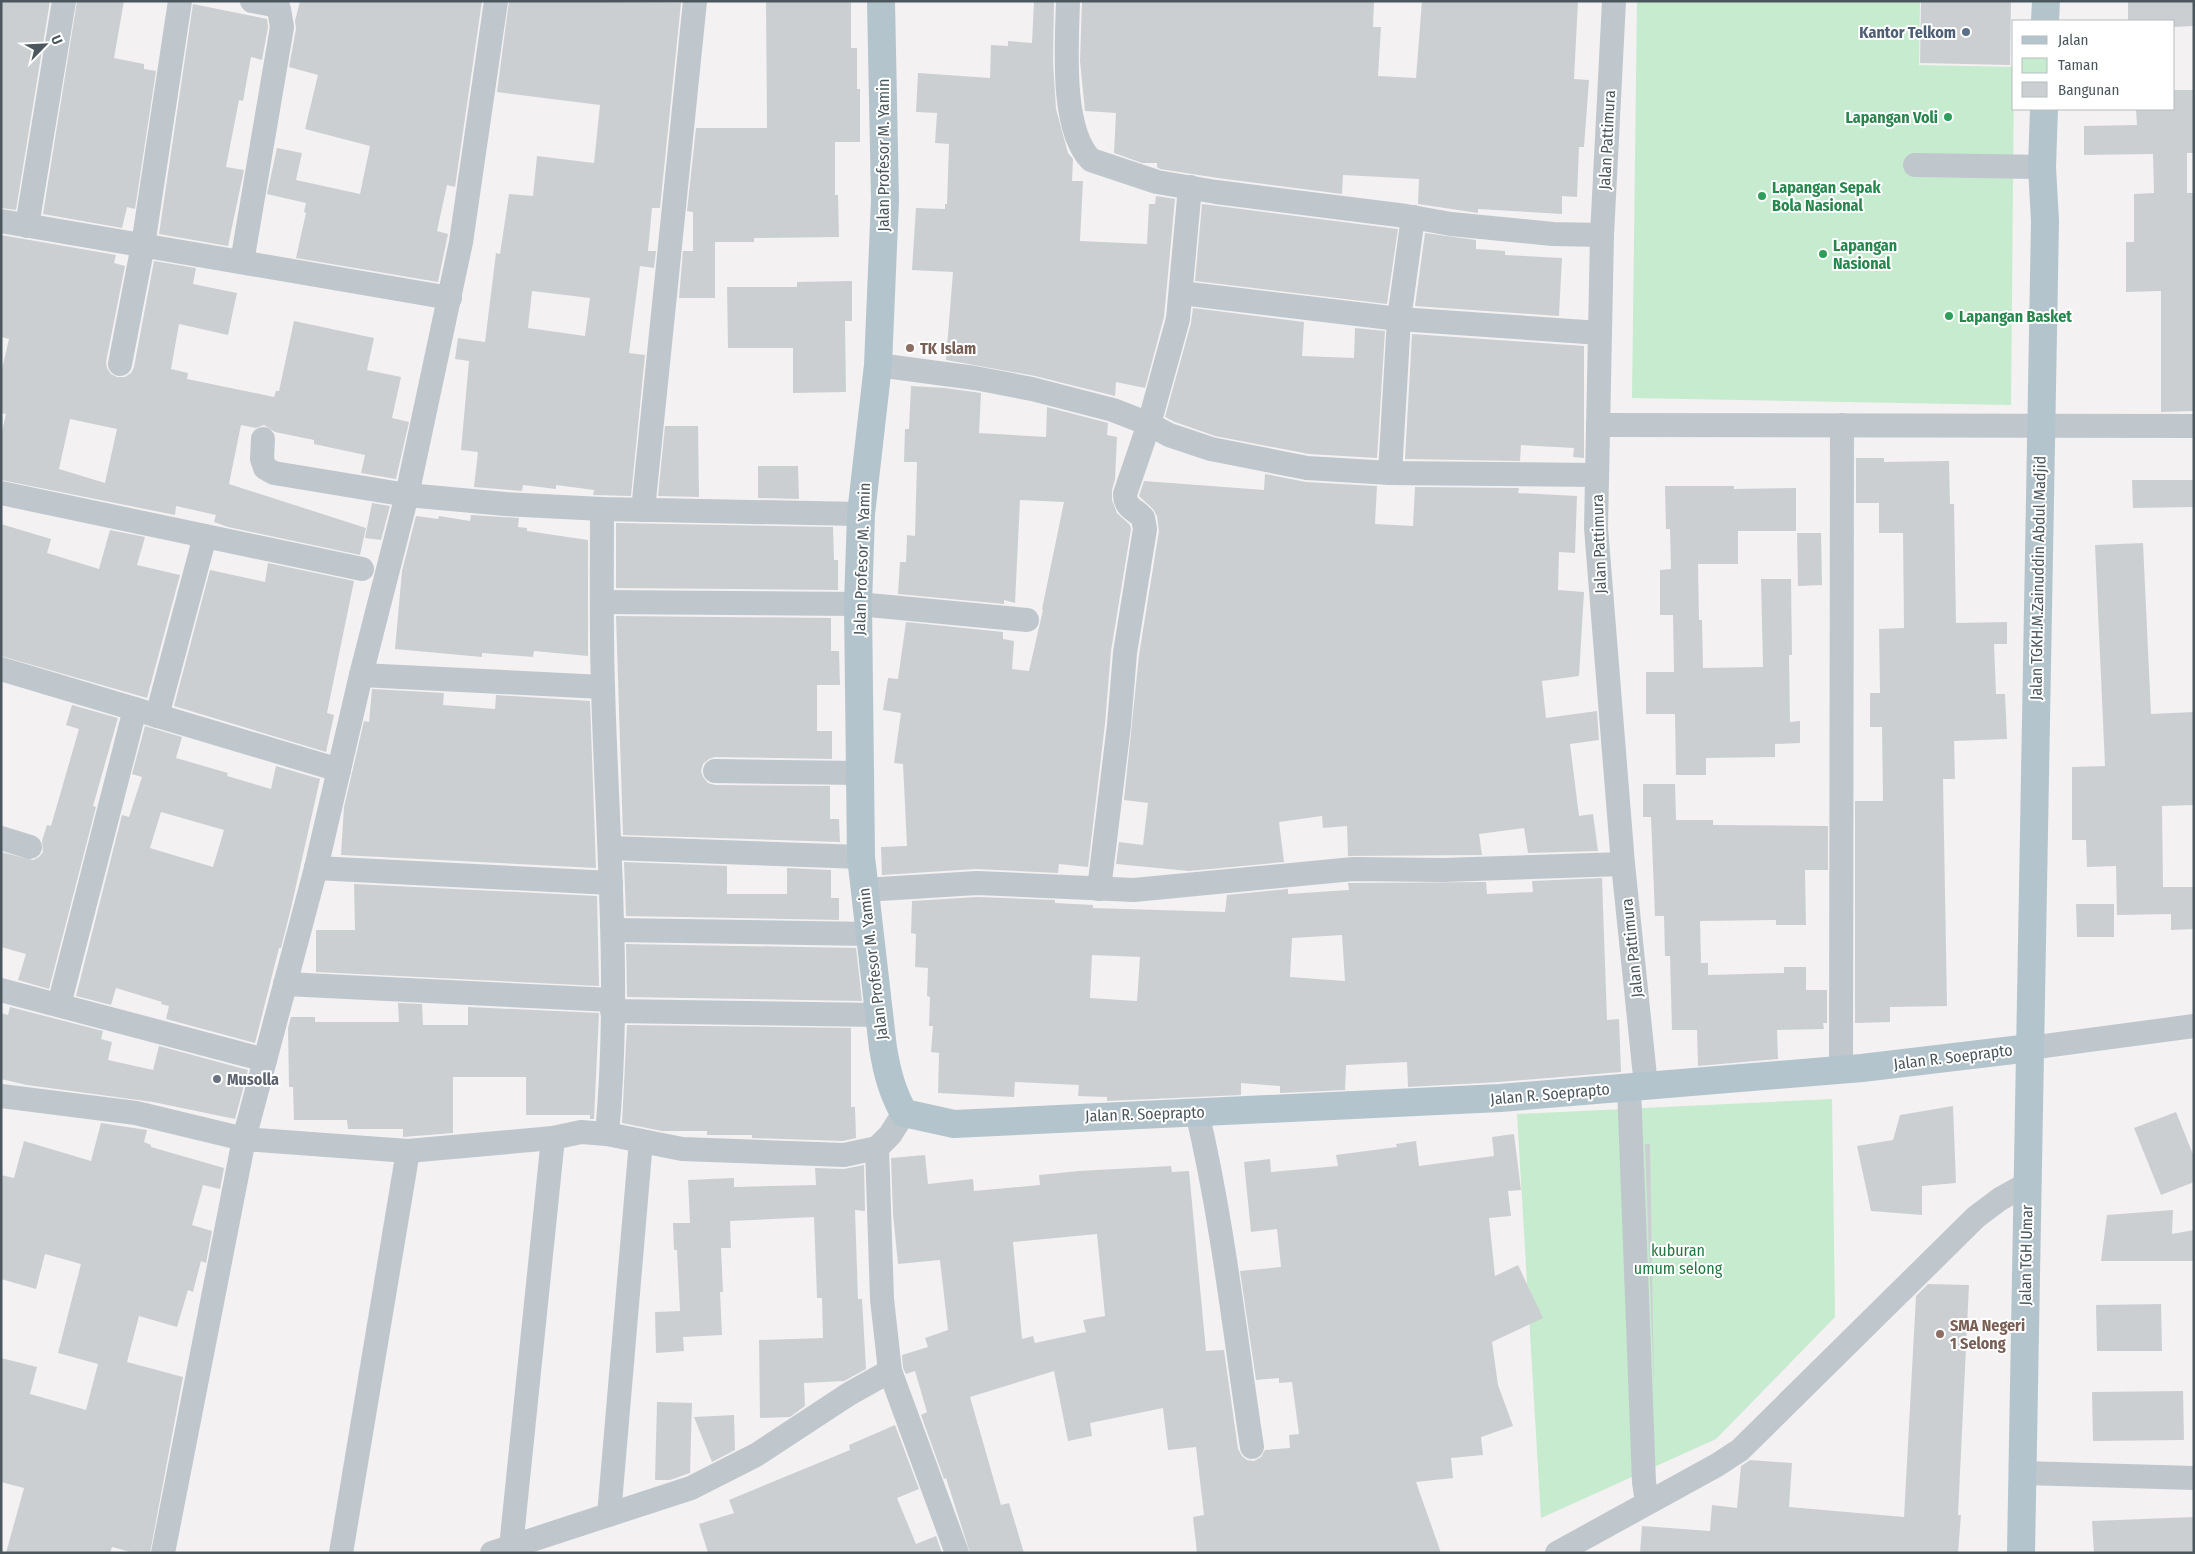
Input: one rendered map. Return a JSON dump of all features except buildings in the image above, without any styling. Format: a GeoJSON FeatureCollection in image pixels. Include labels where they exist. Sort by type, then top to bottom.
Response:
{"type":"FeatureCollection","features":[{"type":"Feature","properties":{"kind":"main road","name":"Jalan Profesor M. Yamin"},"geometry":{"type":"LineString","coordinates":[[881,1],[886,200],[878,364],[861,514],[858,604],[861,857],[888,1078],[904,1113]]}},
{"type":"Feature","properties":{"kind":"main road"},"geometry":{"type":"LineString","coordinates":[[2045,20],[2046,1]]}},
{"type":"Feature","properties":{"kind":"main road","name":"Jalan TGKH.M.Zainuddin Abdul Madjid"},"geometry":{"type":"LineString","coordinates":[[2030,1048],[2045,220],[2042,167],[2044,110]]}},
{"type":"Feature","properties":{"kind":"main road","name":"Jalan R. Soeprapto"},"geometry":{"type":"LineString","coordinates":[[904,1113],[954,1124],[1500,1098],[1842,1070],[2030,1048]]}},
{"type":"Feature","properties":{"kind":"main road","name":"Jalan TGH Umar"},"geometry":{"type":"LineString","coordinates":[[2021,1553],[2030,1048]]}},
{"type":"Feature","properties":{"kind":"street"},"geometry":{"type":"LineString","coordinates":[[27,226],[64,1]]}},
{"type":"Feature","properties":{"kind":"street"},"geometry":{"type":"LineString","coordinates":[[120,364],[143,245],[180,1]]}},
{"type":"Feature","properties":{"kind":"street"},"geometry":{"type":"LineString","coordinates":[[242,262],[282,27],[279,10],[273,5],[252,1]]}},
{"type":"Feature","properties":{"kind":"street"},"geometry":{"type":"LineString","coordinates":[[163,1553],[244,1138],[316,868],[361,675],[407,495],[450,298],[471,186],[496,1]]}},
{"type":"Feature","properties":{"kind":"street"},"geometry":{"type":"LineString","coordinates":[[643,510],[695,1]]}},
{"type":"Feature","properties":{"kind":"street"},"geometry":{"type":"LineString","coordinates":[[1068,1],[1066,46],[1070,106],[1077,141],[1082,152],[1091,160],[1138,177],[1190,187],[1413,217],[1451,224],[1602,236]]}},
{"type":"Feature","properties":{"kind":"street","name":"Jalan Pattimura"},"geometry":{"type":"LineString","coordinates":[[1614,1],[1602,236],[1596,528],[1623,864],[1638,1087],[1646,1495]]}},
{"type":"Feature","properties":{"kind":"street"},"geometry":{"type":"LineString","coordinates":[[1915,165],[2042,167]]}},
{"type":"Feature","properties":{"kind":"street"},"geometry":{"type":"LineString","coordinates":[[1099,889],[1119,725],[1125,653],[1145,529],[1144,518],[1130,509],[1125,494],[1149,424],[1174,335],[1181,293],[1190,187]]}},
{"type":"Feature","properties":{"kind":"street"},"geometry":{"type":"LineString","coordinates":[[1390,474],[1399,319],[1413,217]]}},
{"type":"Feature","properties":{"kind":"street"},"geometry":{"type":"LineString","coordinates":[[1,222],[450,298]]}},
{"type":"Feature","properties":{"kind":"street"},"geometry":{"type":"LineString","coordinates":[[1181,293],[1399,319],[1600,333]]}},
{"type":"Feature","properties":{"kind":"street"},"geometry":{"type":"LineString","coordinates":[[878,364],[975,378],[1032,389],[1113,410],[1149,424],[1169,435],[1211,449],[1307,468],[1390,474],[1597,476]]}},
{"type":"Feature","properties":{"kind":"street"},"geometry":{"type":"LineString","coordinates":[[1598,425],[2194,426]]}},
{"type":"Feature","properties":{"kind":"street"},"geometry":{"type":"LineString","coordinates":[[1842,425],[1842,1070]]}},
{"type":"Feature","properties":{"kind":"street"},"geometry":{"type":"LineString","coordinates":[[262,439],[262,459],[265,468],[274,473],[407,495],[505,504],[602,509],[861,514]]}},
{"type":"Feature","properties":{"kind":"street"},"geometry":{"type":"LineString","coordinates":[[1,493],[362,569]]}},
{"type":"Feature","properties":{"kind":"street"},"geometry":{"type":"LineString","coordinates":[[602,509],[603,687],[613,930],[613,1072],[607,1134]]}},
{"type":"Feature","properties":{"kind":"street"},"geometry":{"type":"LineString","coordinates":[[157,716],[205,536]]}},
{"type":"Feature","properties":{"kind":"street"},"geometry":{"type":"LineString","coordinates":[[602,602],[858,604],[1027,620]]}},
{"type":"Feature","properties":{"kind":"street"},"geometry":{"type":"LineString","coordinates":[[1,669],[339,770]]}},
{"type":"Feature","properties":{"kind":"street"},"geometry":{"type":"LineString","coordinates":[[361,675],[603,687]]}},
{"type":"Feature","properties":{"kind":"street"},"geometry":{"type":"LineString","coordinates":[[59,1005],[135,709]]}},
{"type":"Feature","properties":{"kind":"street"},"geometry":{"type":"LineString","coordinates":[[715,771],[860,773]]}},
{"type":"Feature","properties":{"kind":"street"},"geometry":{"type":"LineString","coordinates":[[1,838],[30,847]]}},
{"type":"Feature","properties":{"kind":"street"},"geometry":{"type":"LineString","coordinates":[[610,848],[861,857]]}},
{"type":"Feature","properties":{"kind":"street"},"geometry":{"type":"LineString","coordinates":[[864,890],[977,883],[1134,890],[1353,869],[1443,870],[1623,864]]}},
{"type":"Feature","properties":{"kind":"street"},"geometry":{"type":"LineString","coordinates":[[316,868],[612,883]]}},
{"type":"Feature","properties":{"kind":"street"},"geometry":{"type":"LineString","coordinates":[[613,930],[870,934]]}},
{"type":"Feature","properties":{"kind":"street"},"geometry":{"type":"LineString","coordinates":[[285,984],[612,1005],[879,1015]]}},
{"type":"Feature","properties":{"kind":"street"},"geometry":{"type":"LineString","coordinates":[[1,990],[265,1060]]}},
{"type":"Feature","properties":{"kind":"street","name":"Jalan R. Soeprapto"},"geometry":{"type":"LineString","coordinates":[[2030,1048],[2194,1026]]}},
{"type":"Feature","properties":{"kind":"street"},"geometry":{"type":"LineString","coordinates":[[1,1096],[136,1113],[244,1138],[408,1151],[553,1138],[581,1132],[607,1134],[682,1149],[834,1154],[862,1152],[877,1148],[890,1135],[904,1113]]}},
{"type":"Feature","properties":{"kind":"street"},"geometry":{"type":"LineString","coordinates":[[1197,1112],[1217,1214],[1252,1448]]}},
{"type":"Feature","properties":{"kind":"street"},"geometry":{"type":"LineString","coordinates":[[553,1138],[502,1550],[690,1488],[733,1468],[849,1394],[890,1371]]}},
{"type":"Feature","properties":{"kind":"street"},"geometry":{"type":"LineString","coordinates":[[609,1515],[642,1141]]}},
{"type":"Feature","properties":{"kind":"street"},"geometry":{"type":"LineString","coordinates":[[877,1148],[882,1299],[890,1371],[958,1553]]}},
{"type":"Feature","properties":{"kind":"street"},"geometry":{"type":"LineString","coordinates":[[341,1553],[408,1151]]}},
{"type":"Feature","properties":{"kind":"street"},"geometry":{"type":"LineString","coordinates":[[1557,1553],[1646,1495],[1717,1465],[1740,1450],[1976,1217],[2000,1199],[2027,1184]]}},
{"type":"Feature","properties":{"kind":"street"},"geometry":{"type":"LineString","coordinates":[[2022,1473],[2194,1478]]}},
{"type":"Feature","properties":{"kind":"green space","name":"Lapangan Nasional"},"geometry":{"type":"Polygon","coordinates":[[[1637,1],[1920,1],[1919,65],[2012,67],[2012,110],[2014,110],[2011,405],[1632,398],[1637,1]]]}},
{"type":"Feature","properties":{"kind":"green space","name":"kuburan umum selong"},"geometry":{"type":"Polygon","coordinates":[[[1832,1099],[1835,1317],[1716,1439],[1541,1518],[1517,1114],[1832,1099]]]}},
{"type":"Feature","properties":{"kind":"place","name":"Kantor Telkom"},"geometry":{"type":"Point","coordinates":[1966,32]}},
{"type":"Feature","properties":{"kind":"place","name":"Lapangan Voli"},"geometry":{"type":"Point","coordinates":[1948,117]}},
{"type":"Feature","properties":{"kind":"place","name":"Lapangan Sepak Bola Nasional"},"geometry":{"type":"Point","coordinates":[1762,196]}},
{"type":"Feature","properties":{"kind":"place","name":"Lapangan Nasional"},"geometry":{"type":"Point","coordinates":[1823,254]}},
{"type":"Feature","properties":{"kind":"place","name":"Lapangan Basket"},"geometry":{"type":"Point","coordinates":[1949,316]}},
{"type":"Feature","properties":{"kind":"place","name":"TK Islam"},"geometry":{"type":"Point","coordinates":[910,348]}},
{"type":"Feature","properties":{"kind":"place","name":"Musolla"},"geometry":{"type":"Point","coordinates":[217,1079]}},
{"type":"Feature","properties":{"kind":"place","name":"SMA Negeri 1 Selong"},"geometry":{"type":"Point","coordinates":[1940,1334]}}]}
